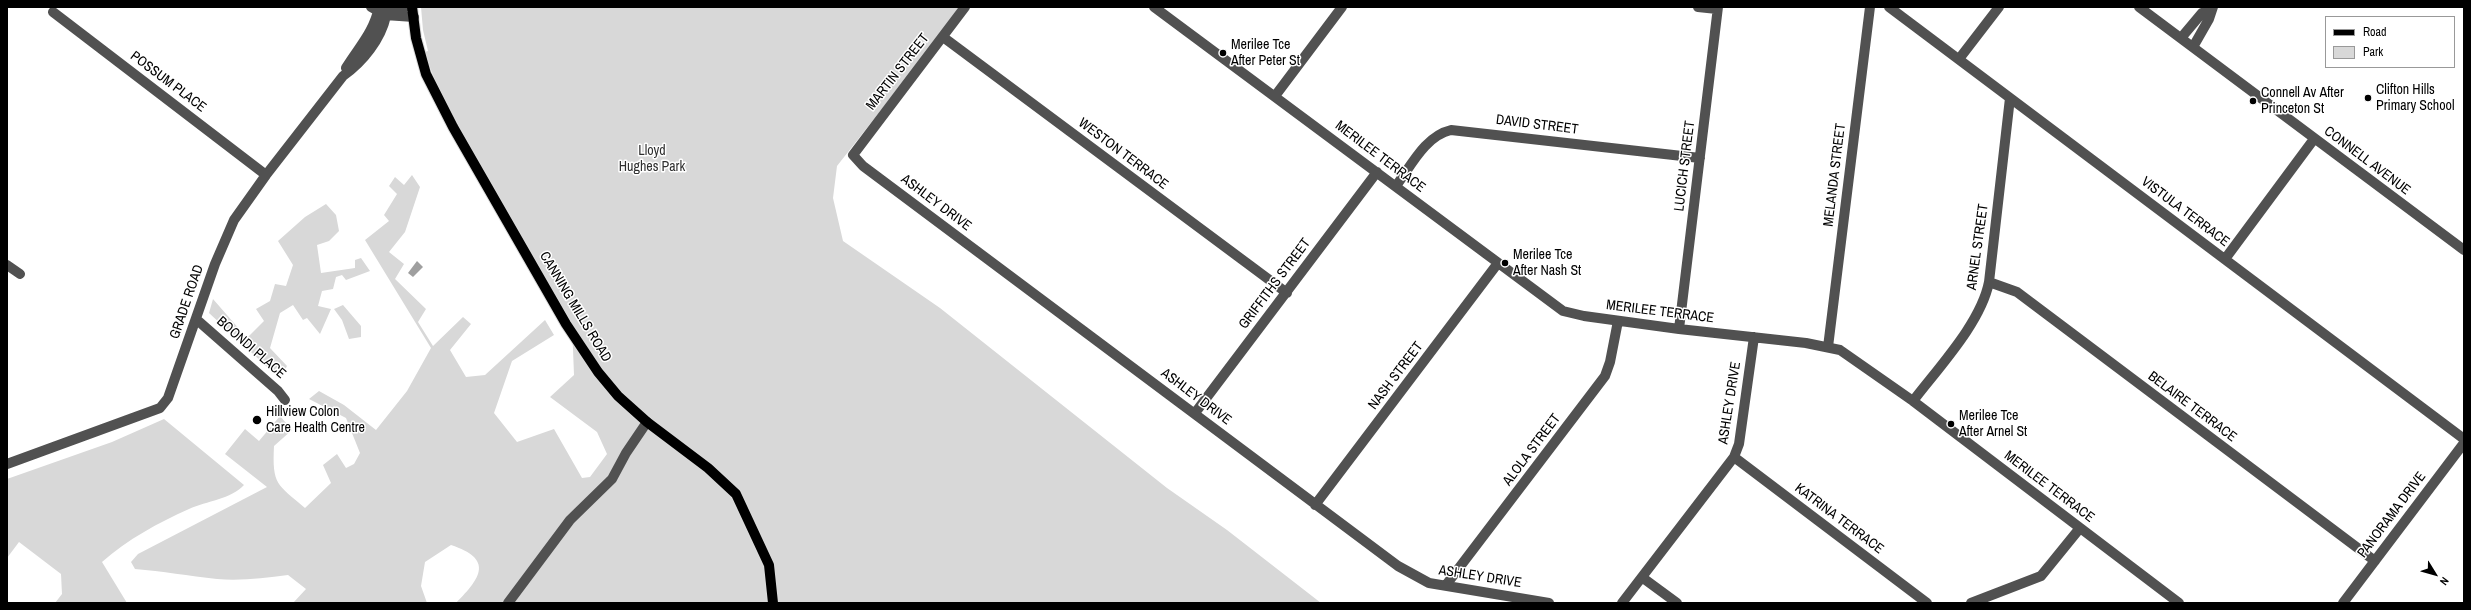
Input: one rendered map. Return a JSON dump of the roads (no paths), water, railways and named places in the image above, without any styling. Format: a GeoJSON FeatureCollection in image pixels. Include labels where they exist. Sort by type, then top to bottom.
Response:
{"type":"FeatureCollection","features":[{"type":"Feature","properties":{"kind":"main road","name":"CANNING MILLS ROAD"},"geometry":{"type":"LineString","coordinates":[[413,12],[416,38],[426,74],[453,127],[566,324],[598,372],[618,396],[647,422],[708,468],[736,494],[769,565],[773,603]]}},
{"type":"Feature","properties":{"kind":"street"},"geometry":{"type":"LineString","coordinates":[[379,10],[405,7]]}},
{"type":"Feature","properties":{"kind":"street","name":"MARTIN STREET"},"geometry":{"type":"LineString","coordinates":[[853,155],[965,7]]}},
{"type":"Feature","properties":{"kind":"street","name":"MERILEE TERRACE"},"geometry":{"type":"LineString","coordinates":[[1154,7],[1563,311],[1618,321],[1828,347],[1845,353],[1913,401],[2179,603]]}},
{"type":"Feature","properties":{"kind":"street"},"geometry":{"type":"LineString","coordinates":[[1275,96],[1342,7]]}},
{"type":"Feature","properties":{"kind":"street"},"geometry":{"type":"LineString","coordinates":[[1698,7],[1717,8]]}},
{"type":"Feature","properties":{"kind":"street","name":"MELANDA STREET"},"geometry":{"type":"LineString","coordinates":[[1828,347],[1870,7]]}},
{"type":"Feature","properties":{"kind":"street","name":"VISTULA TERRACE"},"geometry":{"type":"LineString","coordinates":[[1889,7],[2464,439]]}},
{"type":"Feature","properties":{"kind":"street"},"geometry":{"type":"LineString","coordinates":[[1960,59],[1999,7]]}},
{"type":"Feature","properties":{"kind":"street","name":"CONNELL AVENUE"},"geometry":{"type":"LineString","coordinates":[[2139,7],[2464,250]]}},
{"type":"Feature","properties":{"kind":"street","name":"LUCICH STREET"},"geometry":{"type":"LineString","coordinates":[[1679,329],[1717,8]]}},
{"type":"Feature","properties":{"kind":"street"},"geometry":{"type":"LineString","coordinates":[[2181,38],[2202,13],[2212,8]]}},
{"type":"Feature","properties":{"kind":"street"},"geometry":{"type":"LineString","coordinates":[[2193,47],[2209,19],[2212,8]]}},
{"type":"Feature","properties":{"kind":"street"},"geometry":{"type":"LineString","coordinates":[[379,10],[413,12]]}},
{"type":"Feature","properties":{"kind":"street","name":"GRADE ROAD"},"geometry":{"type":"LineString","coordinates":[[7,464],[160,408],[168,398],[215,264],[234,220],[266,175],[343,76],[358,63],[376,42],[379,10]]}},
{"type":"Feature","properties":{"kind":"street","name":"POSSUM PLACE"},"geometry":{"type":"LineString","coordinates":[[53,12],[266,175]]}},
{"type":"Feature","properties":{"kind":"street","name":"WESTON TERRACE"},"geometry":{"type":"LineString","coordinates":[[943,37],[1287,293]]}},
{"type":"Feature","properties":{"kind":"street","name":"ARNEL STREET"},"geometry":{"type":"LineString","coordinates":[[1913,401],[1976,316],[1984,302],[1989,282],[2010,98]]}},
{"type":"Feature","properties":{"kind":"street","name":"DAVID STREET"},"geometry":{"type":"LineString","coordinates":[[1396,186],[1427,144],[1439,134],[1451,130],[1700,158]]}},
{"type":"Feature","properties":{"kind":"street"},"geometry":{"type":"LineString","coordinates":[[2225,259],[2314,139]]}},
{"type":"Feature","properties":{"kind":"street","name":"ASHLEY DRIVE"},"geometry":{"type":"LineString","coordinates":[[853,155],[862,166],[1195,413],[1315,505],[1398,566],[1429,583],[1549,603]]}},
{"type":"Feature","properties":{"kind":"street","name":"GRIFFITHS STREET"},"geometry":{"type":"LineString","coordinates":[[1195,413],[1377,172]]}},
{"type":"Feature","properties":{"kind":"street","name":"NASH STREET"},"geometry":{"type":"LineString","coordinates":[[1315,505],[1498,263]]}},
{"type":"Feature","properties":{"kind":"street"},"geometry":{"type":"LineString","coordinates":[[7,264],[20,274]]}},
{"type":"Feature","properties":{"kind":"street","name":"BELAIRE TERRACE"},"geometry":{"type":"LineString","coordinates":[[1989,282],[2017,292],[2375,562]]}},
{"type":"Feature","properties":{"kind":"street","name":"BOONDI PLACE"},"geometry":{"type":"LineString","coordinates":[[196,319],[278,391],[285,400]]}},
{"type":"Feature","properties":{"kind":"street","name":"ALOLA STREET"},"geometry":{"type":"LineString","coordinates":[[1446,585],[1605,376],[1610,362],[1618,321]]}},
{"type":"Feature","properties":{"kind":"street","name":"ASHLEY DRIVE"},"geometry":{"type":"LineString","coordinates":[[1622,603],[1643,578],[1734,457],[1739,444],[1754,337]]}},
{"type":"Feature","properties":{"kind":"street"},"geometry":{"type":"LineString","coordinates":[[508,603],[570,520],[612,479],[626,453],[647,422]]}},
{"type":"Feature","properties":{"kind":"street","name":"PANORAMA DRIVE"},"geometry":{"type":"LineString","coordinates":[[2343,603],[2464,443]]}},
{"type":"Feature","properties":{"kind":"street","name":"KATRINA TERRACE"},"geometry":{"type":"LineString","coordinates":[[1734,457],[1927,603]]}},
{"type":"Feature","properties":{"kind":"street"},"geometry":{"type":"LineString","coordinates":[[1971,603],[2041,576],[2080,528]]}},
{"type":"Feature","properties":{"kind":"street"},"geometry":{"type":"LineString","coordinates":[[1643,578],[1677,603]]}},
{"type":"Feature","properties":{"kind":"place","name":"Merilee Tce After Peter St"},"geometry":{"type":"Point","coordinates":[1223,53]}},
{"type":"Feature","properties":{"kind":"place","name":"Clifton Hills Primary School"},"geometry":{"type":"Point","coordinates":[2368,98]}},
{"type":"Feature","properties":{"kind":"place","name":"Connell Av After Princeton St"},"geometry":{"type":"Point","coordinates":[2253,101]}},
{"type":"Feature","properties":{"kind":"place","name":"Merilee Tce After Nash St"},"geometry":{"type":"Point","coordinates":[1505,263]}},
{"type":"Feature","properties":{"kind":"place","name":"Hillview Colon Care Health Centre"},"geometry":{"type":"Point","coordinates":[257,420]}},
{"type":"Feature","properties":{"kind":"place","name":"Merilee Tce After Arnel St"},"geometry":{"type":"Point","coordinates":[1951,424]}},
{"type":"Feature","properties":{"kind":"park label","name":"Lloyd Hughes Park"},"geometry":{"type":"Point","coordinates":[652,160]}}]}
